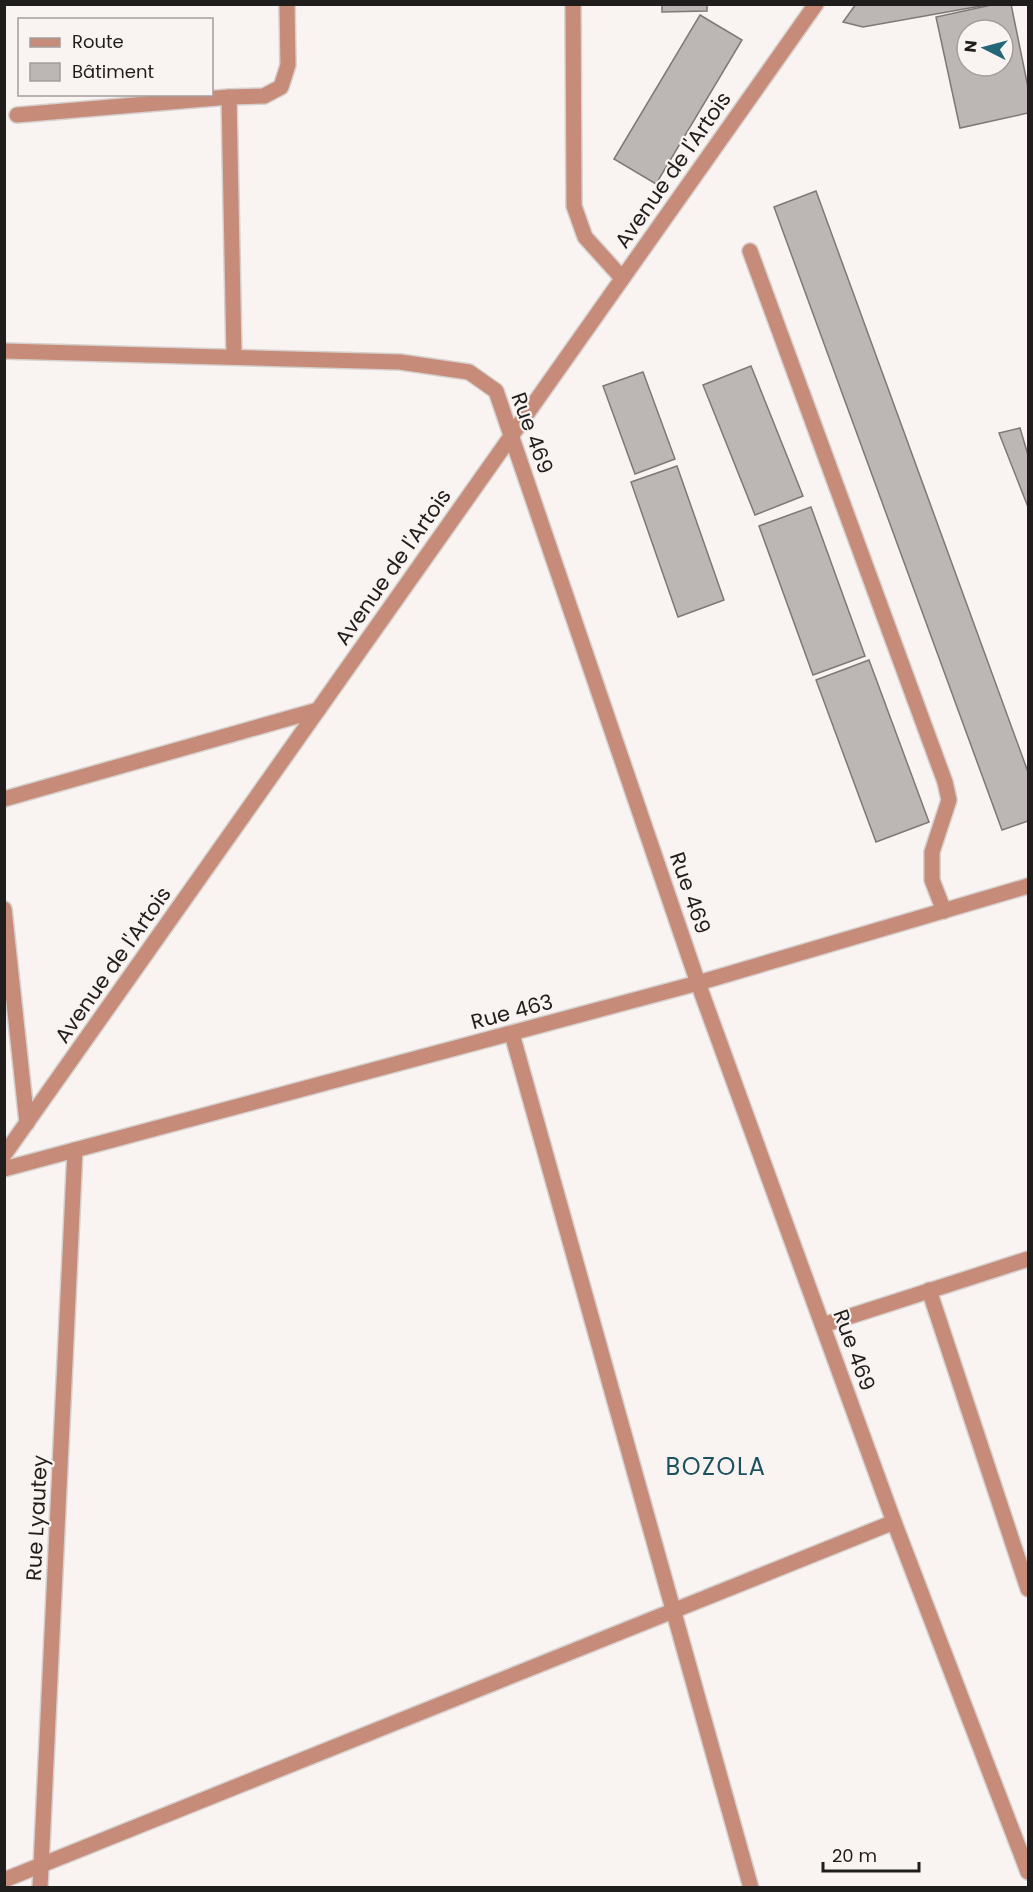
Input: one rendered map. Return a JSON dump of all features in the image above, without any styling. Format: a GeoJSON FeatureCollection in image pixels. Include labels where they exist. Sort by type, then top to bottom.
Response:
{"type":"FeatureCollection","features":[{"type":"Feature","properties":{"kind":"street"},"geometry":{"type":"LineString","coordinates":[[16,115],[264,96],[281,87],[288,65],[287,4]]}},
{"type":"Feature","properties":{"kind":"street"},"geometry":{"type":"LineString","coordinates":[[573,4],[574,206],[585,237],[622,278]]}},
{"type":"Feature","properties":{"kind":"street","name":"Avenue de l'Artois"},"geometry":{"type":"LineString","coordinates":[[4,1155],[816,4]]}},
{"type":"Feature","properties":{"kind":"street"},"geometry":{"type":"LineString","coordinates":[[229,97],[234,357]]}},
{"type":"Feature","properties":{"kind":"street"},"geometry":{"type":"LineString","coordinates":[[750,251],[945,782],[949,800],[932,852],[932,879],[944,911]]}},
{"type":"Feature","properties":{"kind":"street","name":"Rue 469"},"geometry":{"type":"LineString","coordinates":[[4,351],[400,362],[469,372],[496,392],[698,983],[894,1522],[1029,1872]]}},
{"type":"Feature","properties":{"kind":"street"},"geometry":{"type":"LineString","coordinates":[[4,799],[318,710]]}},
{"type":"Feature","properties":{"kind":"street","name":"Rue 463"},"geometry":{"type":"LineString","coordinates":[[4,1169],[698,983],[1029,886]]}},
{"type":"Feature","properties":{"kind":"street"},"geometry":{"type":"LineString","coordinates":[[4,909],[27,1123]]}},
{"type":"Feature","properties":{"kind":"street"},"geometry":{"type":"LineString","coordinates":[[512,1034],[751,1887]]}},
{"type":"Feature","properties":{"kind":"street","name":"Rue Lyautey"},"geometry":{"type":"LineString","coordinates":[[40,1887],[75,1150]]}},
{"type":"Feature","properties":{"kind":"street"},"geometry":{"type":"LineString","coordinates":[[823,1325],[1029,1259]]}},
{"type":"Feature","properties":{"kind":"street"},"geometry":{"type":"LineString","coordinates":[[929,1290],[1029,1589]]}},
{"type":"Feature","properties":{"kind":"street"},"geometry":{"type":"LineString","coordinates":[[4,1880],[894,1522]]}},
{"type":"Feature","properties":{"kind":"building"},"geometry":{"type":"Polygon","coordinates":[[[662,4],[707,4],[707,11],[662,12],[662,4]]]}},
{"type":"Feature","properties":{"kind":"building"},"geometry":{"type":"Polygon","coordinates":[[[856,4],[992,4],[863,27],[843,22],[856,4]]]}},
{"type":"Feature","properties":{"kind":"building"},"geometry":{"type":"Polygon","coordinates":[[[996,4],[1011,4],[1014,18],[955,18],[955,78],[1015,78],[1015,24],[1028,87],[1028,113],[960,128],[936,17],[996,4]]]}},
{"type":"Feature","properties":{"kind":"building"},"geometry":{"type":"Polygon","coordinates":[[[700,15],[742,40],[656,184],[614,159],[700,15]]]}},
{"type":"Feature","properties":{"kind":"building"},"geometry":{"type":"Polygon","coordinates":[[[816,191],[1028,772],[1028,821],[1002,830],[774,207],[816,191]]]}},
{"type":"Feature","properties":{"kind":"building"},"geometry":{"type":"Polygon","coordinates":[[[751,366],[803,496],[755,515],[703,385],[751,366]]]}},
{"type":"Feature","properties":{"kind":"building"},"geometry":{"type":"Polygon","coordinates":[[[643,372],[675,459],[635,474],[603,386],[643,372]]]}},
{"type":"Feature","properties":{"kind":"building"},"geometry":{"type":"Polygon","coordinates":[[[1020,428],[1028,455],[1028,507],[999,433],[1020,428]]]}},
{"type":"Feature","properties":{"kind":"building"},"geometry":{"type":"Polygon","coordinates":[[[677,466],[724,600],[678,617],[631,482],[677,466]]]}},
{"type":"Feature","properties":{"kind":"building"},"geometry":{"type":"Polygon","coordinates":[[[811,507],[865,656],[813,675],[759,526],[811,507]]]}},
{"type":"Feature","properties":{"kind":"building"},"geometry":{"type":"Polygon","coordinates":[[[869,660],[929,822],[876,842],[816,680],[869,660]]]}},
{"type":"Feature","properties":{"kind":"district","name":"BOZOLA"},"geometry":{"type":"Point","coordinates":[716,1467]}}]}
